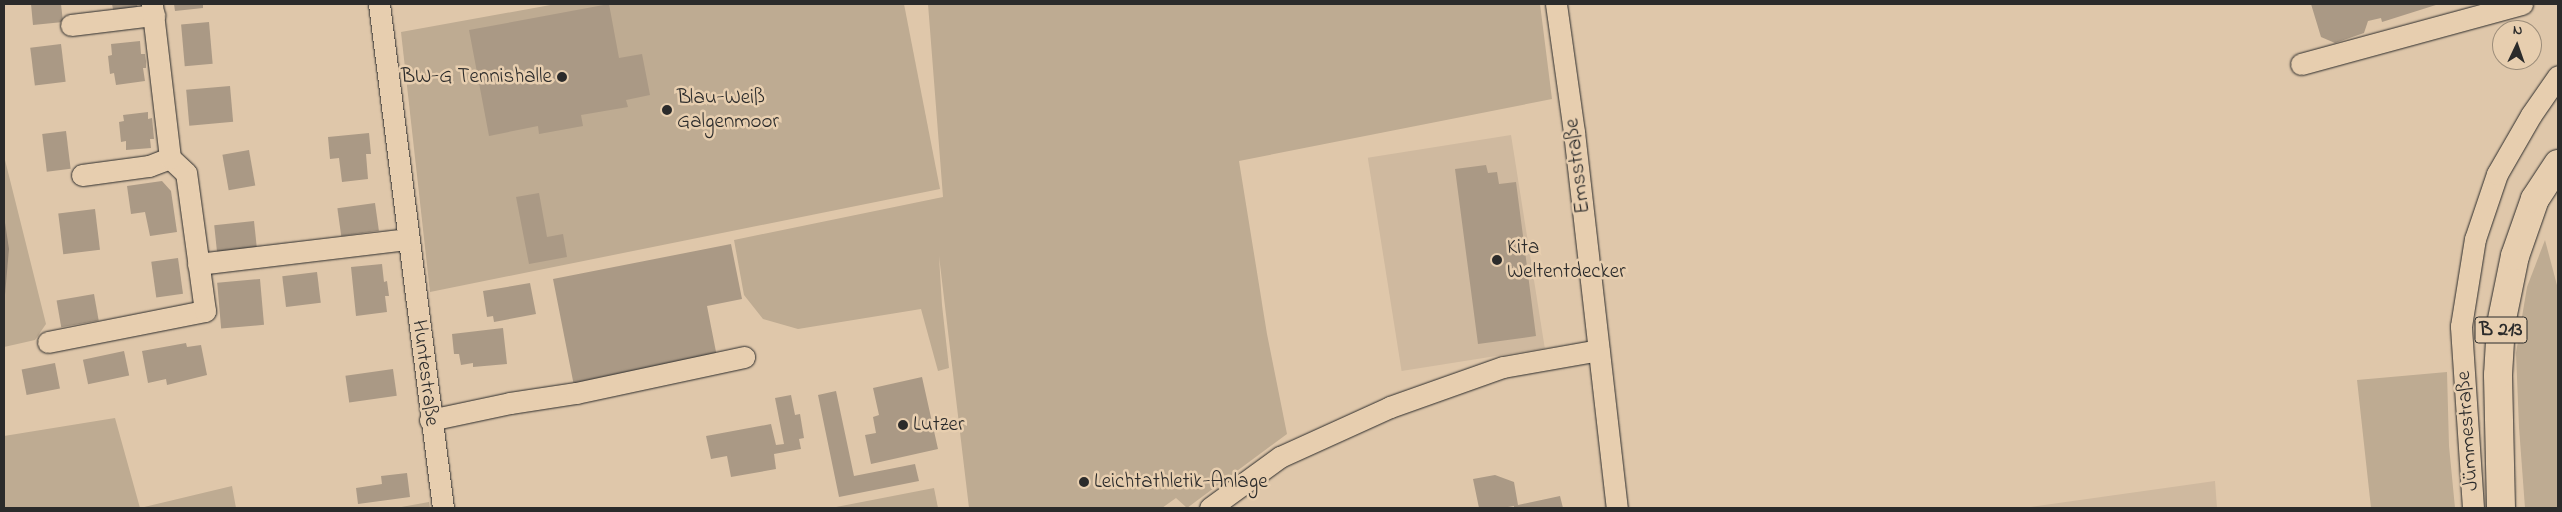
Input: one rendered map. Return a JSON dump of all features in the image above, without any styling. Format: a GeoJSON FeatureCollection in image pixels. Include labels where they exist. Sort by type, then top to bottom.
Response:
{"type":"FeatureCollection","features":[{"type":"Feature","properties":{"kind":"highway","name":"B 213"},"geometry":{"type":"LineString","coordinates":[[2500,508],[2498,375],[2501,324],[2515,256],[2535,199],[2558,164]]}},
{"type":"Feature","properties":{"kind":"street","name":"Huntestraße"},"geometry":{"type":"LineString","coordinates":[[379,4],[430,420],[443,508]]}},
{"type":"Feature","properties":{"kind":"street","name":"Emsstraße"},"geometry":{"type":"LineString","coordinates":[[1556,4],[1574,132],[1617,508]]}},
{"type":"Feature","properties":{"kind":"street"},"geometry":{"type":"LineString","coordinates":[[2301,64],[2522,4]]}},
{"type":"Feature","properties":{"kind":"street"},"geometry":{"type":"LineString","coordinates":[[48,342],[205,311],[186,174],[170,158],[153,9],[71,25]]}},
{"type":"Feature","properties":{"kind":"street","name":"Jümmestraße"},"geometry":{"type":"LineString","coordinates":[[2473,508],[2461,326],[2475,239],[2497,174],[2531,115],[2558,76]]}},
{"type":"Feature","properties":{"kind":"street"},"geometry":{"type":"LineString","coordinates":[[82,175],[149,166],[170,158]]}},
{"type":"Feature","properties":{"kind":"street"},"geometry":{"type":"LineString","coordinates":[[198,264],[409,238]]}},
{"type":"Feature","properties":{"kind":"street"},"geometry":{"type":"LineString","coordinates":[[1210,508],[1280,457],[1390,407],[1503,366],[1598,350]]}},
{"type":"Feature","properties":{"kind":"street"},"geometry":{"type":"LineString","coordinates":[[430,420],[510,403],[576,393],[744,356]]}},
{"type":"Feature","properties":{"kind":"shaded area","name":"Blau-Weiß Galgenmoor"},"geometry":{"type":"Polygon","coordinates":[[[556,4],[904,4],[940,189],[430,292],[401,32],[556,4]]]}},
{"type":"Feature","properties":{"kind":"shaded area"},"geometry":{"type":"Polygon","coordinates":[[[928,4],[1540,4],[1552,99],[1239,161],[1267,334],[1287,434],[1187,508],[1176,498],[1162,508],[969,508],[939,256],[949,368],[938,371],[921,309],[798,329],[763,319],[744,295],[734,240],[943,197],[928,4]]]}},
{"type":"Feature","properties":{"kind":"shaded area"},"geometry":{"type":"Polygon","coordinates":[[[1511,135],[1545,348],[1402,371],[1368,158],[1511,135]]]}},
{"type":"Feature","properties":{"kind":"shaded area"},"geometry":{"type":"Polygon","coordinates":[[[4,156],[46,324],[35,340],[4,347],[4,156]]]}},
{"type":"Feature","properties":{"kind":"shaded area"},"geometry":{"type":"Polygon","coordinates":[[[4,216],[9,249],[4,306],[4,216]]]}},
{"type":"Feature","properties":{"kind":"shaded area"},"geometry":{"type":"Polygon","coordinates":[[[2545,240],[2558,289],[2558,508],[2525,508],[2516,353],[2527,287],[2545,240]]]}},
{"type":"Feature","properties":{"kind":"shaded area"},"geometry":{"type":"Polygon","coordinates":[[[2447,372],[2449,446],[2455,508],[2371,508],[2357,380],[2447,372]]]}},
{"type":"Feature","properties":{"kind":"shaded area"},"geometry":{"type":"Polygon","coordinates":[[[115,418],[140,508],[4,508],[4,436],[115,418]]]}},
{"type":"Feature","properties":{"kind":"shaded area"},"geometry":{"type":"Polygon","coordinates":[[[2215,481],[2217,508],[2024,508],[2215,481]]]}},
{"type":"Feature","properties":{"kind":"shaded area"},"geometry":{"type":"Polygon","coordinates":[[[232,486],[236,508],[140,508],[232,486]]]}},
{"type":"Feature","properties":{"kind":"shaded area"},"geometry":{"type":"Polygon","coordinates":[[[934,488],[938,508],[831,508],[934,488]]]}},
{"type":"Feature","properties":{"kind":"shaded area"},"geometry":{"type":"Polygon","coordinates":[[[429,502],[430,508],[396,508],[429,502]]]}},
{"type":"Feature","properties":{"kind":"building"},"geometry":{"type":"Polygon","coordinates":[[[31,4],[61,4],[63,22],[33,25],[31,4]]]}},
{"type":"Feature","properties":{"kind":"building"},"geometry":{"type":"Polygon","coordinates":[[[112,4],[137,4],[138,11],[114,15],[112,4]]]}},
{"type":"Feature","properties":{"kind":"building"},"geometry":{"type":"Polygon","coordinates":[[[174,4],[203,4],[203,8],[175,11],[174,4]]]}},
{"type":"Feature","properties":{"kind":"building","name":"BW-G Tennishalle"},"geometry":{"type":"Polygon","coordinates":[[[609,4],[619,58],[642,54],[650,95],[626,100],[628,107],[581,115],[583,126],[539,134],[538,126],[489,136],[469,30],[609,4]]]}},
{"type":"Feature","properties":{"kind":"building"},"geometry":{"type":"Polygon","coordinates":[[[2311,4],[2439,4],[2382,22],[2381,18],[2368,21],[2364,33],[2335,43],[2321,37],[2311,4]]]}},
{"type":"Feature","properties":{"kind":"building"},"geometry":{"type":"Polygon","coordinates":[[[209,22],[213,64],[185,66],[181,24],[209,22]]]}},
{"type":"Feature","properties":{"kind":"building"},"geometry":{"type":"Polygon","coordinates":[[[140,41],[141,54],[145,54],[146,61],[146,68],[143,68],[145,81],[116,85],[114,73],[110,74],[108,56],[112,55],[111,44],[140,41]]]}},
{"type":"Feature","properties":{"kind":"building"},"geometry":{"type":"Polygon","coordinates":[[[61,44],[66,82],[35,85],[30,48],[61,44]]]}},
{"type":"Feature","properties":{"kind":"building"},"geometry":{"type":"Polygon","coordinates":[[[230,86],[233,122],[189,126],[186,90],[230,86]]]}},
{"type":"Feature","properties":{"kind":"building"},"geometry":{"type":"Polygon","coordinates":[[[148,112],[148,119],[152,118],[154,139],[150,139],[151,148],[126,150],[126,141],[121,142],[119,122],[124,121],[123,115],[148,112]]]}},
{"type":"Feature","properties":{"kind":"building"},"geometry":{"type":"Polygon","coordinates":[[[66,131],[71,169],[47,172],[42,134],[66,131]]]}},
{"type":"Feature","properties":{"kind":"building"},"geometry":{"type":"Polygon","coordinates":[[[369,133],[371,154],[366,154],[368,179],[342,182],[339,158],[330,159],[328,137],[369,133]]]}},
{"type":"Feature","properties":{"kind":"building"},"geometry":{"type":"Polygon","coordinates":[[[249,150],[255,185],[229,190],[222,155],[249,150]]]}},
{"type":"Feature","properties":{"kind":"building","name":"Kita Weltentdecker"},"geometry":{"type":"Polygon","coordinates":[[[1486,165],[1488,173],[1497,172],[1499,184],[1516,182],[1536,336],[1478,344],[1455,169],[1486,165]]]}},
{"type":"Feature","properties":{"kind":"building"},"geometry":{"type":"Polygon","coordinates":[[[162,181],[171,191],[177,232],[150,236],[145,212],[131,214],[127,186],[162,181]]]}},
{"type":"Feature","properties":{"kind":"building"},"geometry":{"type":"Polygon","coordinates":[[[539,193],[547,237],[563,234],[567,257],[529,264],[516,197],[539,193]]]}},
{"type":"Feature","properties":{"kind":"building"},"geometry":{"type":"Polygon","coordinates":[[[375,203],[379,231],[341,236],[337,208],[375,203]]]}},
{"type":"Feature","properties":{"kind":"building"},"geometry":{"type":"Polygon","coordinates":[[[95,209],[100,250],[63,254],[58,214],[95,209]]]}},
{"type":"Feature","properties":{"kind":"building"},"geometry":{"type":"Polygon","coordinates":[[[254,221],[257,249],[217,253],[214,225],[254,221]]]}},
{"type":"Feature","properties":{"kind":"building"},"geometry":{"type":"Polygon","coordinates":[[[731,244],[742,299],[707,306],[717,357],[574,386],[553,279],[731,244]]]}},
{"type":"Feature","properties":{"kind":"building"},"geometry":{"type":"Polygon","coordinates":[[[178,258],[183,294],[156,297],[151,262],[178,258]]]}},
{"type":"Feature","properties":{"kind":"building"},"geometry":{"type":"Polygon","coordinates":[[[382,264],[384,282],[387,281],[389,296],[385,296],[387,312],[356,316],[351,267],[382,264]]]}},
{"type":"Feature","properties":{"kind":"building"},"geometry":{"type":"Polygon","coordinates":[[[317,272],[321,303],[286,307],[282,276],[317,272]]]}},
{"type":"Feature","properties":{"kind":"building"},"geometry":{"type":"Polygon","coordinates":[[[260,279],[264,325],[221,329],[217,283],[260,279]]]}},
{"type":"Feature","properties":{"kind":"building"},"geometry":{"type":"Polygon","coordinates":[[[530,283],[536,314],[494,322],[493,316],[487,317],[483,291],[530,283]]]}},
{"type":"Feature","properties":{"kind":"building"},"geometry":{"type":"Polygon","coordinates":[[[94,294],[99,321],[61,327],[57,301],[94,294]]]}},
{"type":"Feature","properties":{"kind":"building"},"geometry":{"type":"Polygon","coordinates":[[[503,328],[507,364],[473,367],[473,363],[461,365],[459,354],[454,354],[452,334],[503,328]]]}},
{"type":"Feature","properties":{"kind":"building"},"geometry":{"type":"Polygon","coordinates":[[[186,343],[187,347],[201,345],[207,375],[167,385],[166,379],[148,383],[142,351],[186,343]]]}},
{"type":"Feature","properties":{"kind":"building"},"geometry":{"type":"Polygon","coordinates":[[[124,351],[129,375],[88,384],[83,360],[124,351]]]}},
{"type":"Feature","properties":{"kind":"building"},"geometry":{"type":"Polygon","coordinates":[[[55,363],[60,389],[27,395],[22,369],[55,363]]]}},
{"type":"Feature","properties":{"kind":"building"},"geometry":{"type":"Polygon","coordinates":[[[393,369],[397,396],[349,402],[345,376],[393,369]]]}},
{"type":"Feature","properties":{"kind":"building","name":"Lutzer"},"geometry":{"type":"Polygon","coordinates":[[[922,377],[938,449],[871,464],[865,435],[876,433],[873,417],[879,415],[873,388],[922,377]]]}},
{"type":"Feature","properties":{"kind":"building"},"geometry":{"type":"Polygon","coordinates":[[[836,391],[854,476],[915,464],[919,481],[839,497],[818,395],[836,391]]]}},
{"type":"Feature","properties":{"kind":"building"},"geometry":{"type":"Polygon","coordinates":[[[791,395],[795,415],[800,414],[804,438],[799,439],[801,449],[774,454],[776,469],[731,477],[727,456],[711,459],[706,436],[771,424],[776,445],[784,444],[775,398],[791,395]]]}},
{"type":"Feature","properties":{"kind":"building"},"geometry":{"type":"Polygon","coordinates":[[[407,473],[410,497],[358,504],[356,488],[382,484],[381,476],[407,473]]]}},
{"type":"Feature","properties":{"kind":"building"},"geometry":{"type":"Polygon","coordinates":[[[1495,475],[1514,482],[1518,505],[1560,496],[1563,508],[1514,508],[1514,506],[1479,508],[1473,479],[1495,475]]]}},
{"type":"Feature","properties":{"kind":"place","name":"BW-G Tennishalle"},"geometry":{"type":"Point","coordinates":[562,77]}},
{"type":"Feature","properties":{"kind":"place","name":"Blau-Weiß Galgenmoor"},"geometry":{"type":"Point","coordinates":[667,110]}},
{"type":"Feature","properties":{"kind":"place","name":"Kita Weltentdecker"},"geometry":{"type":"Point","coordinates":[1497,260]}},
{"type":"Feature","properties":{"kind":"place","name":"Lutzer"},"geometry":{"type":"Point","coordinates":[903,425]}},
{"type":"Feature","properties":{"kind":"place","name":"Leichtathletik-Anlage"},"geometry":{"type":"Point","coordinates":[1084,482]}}]}
